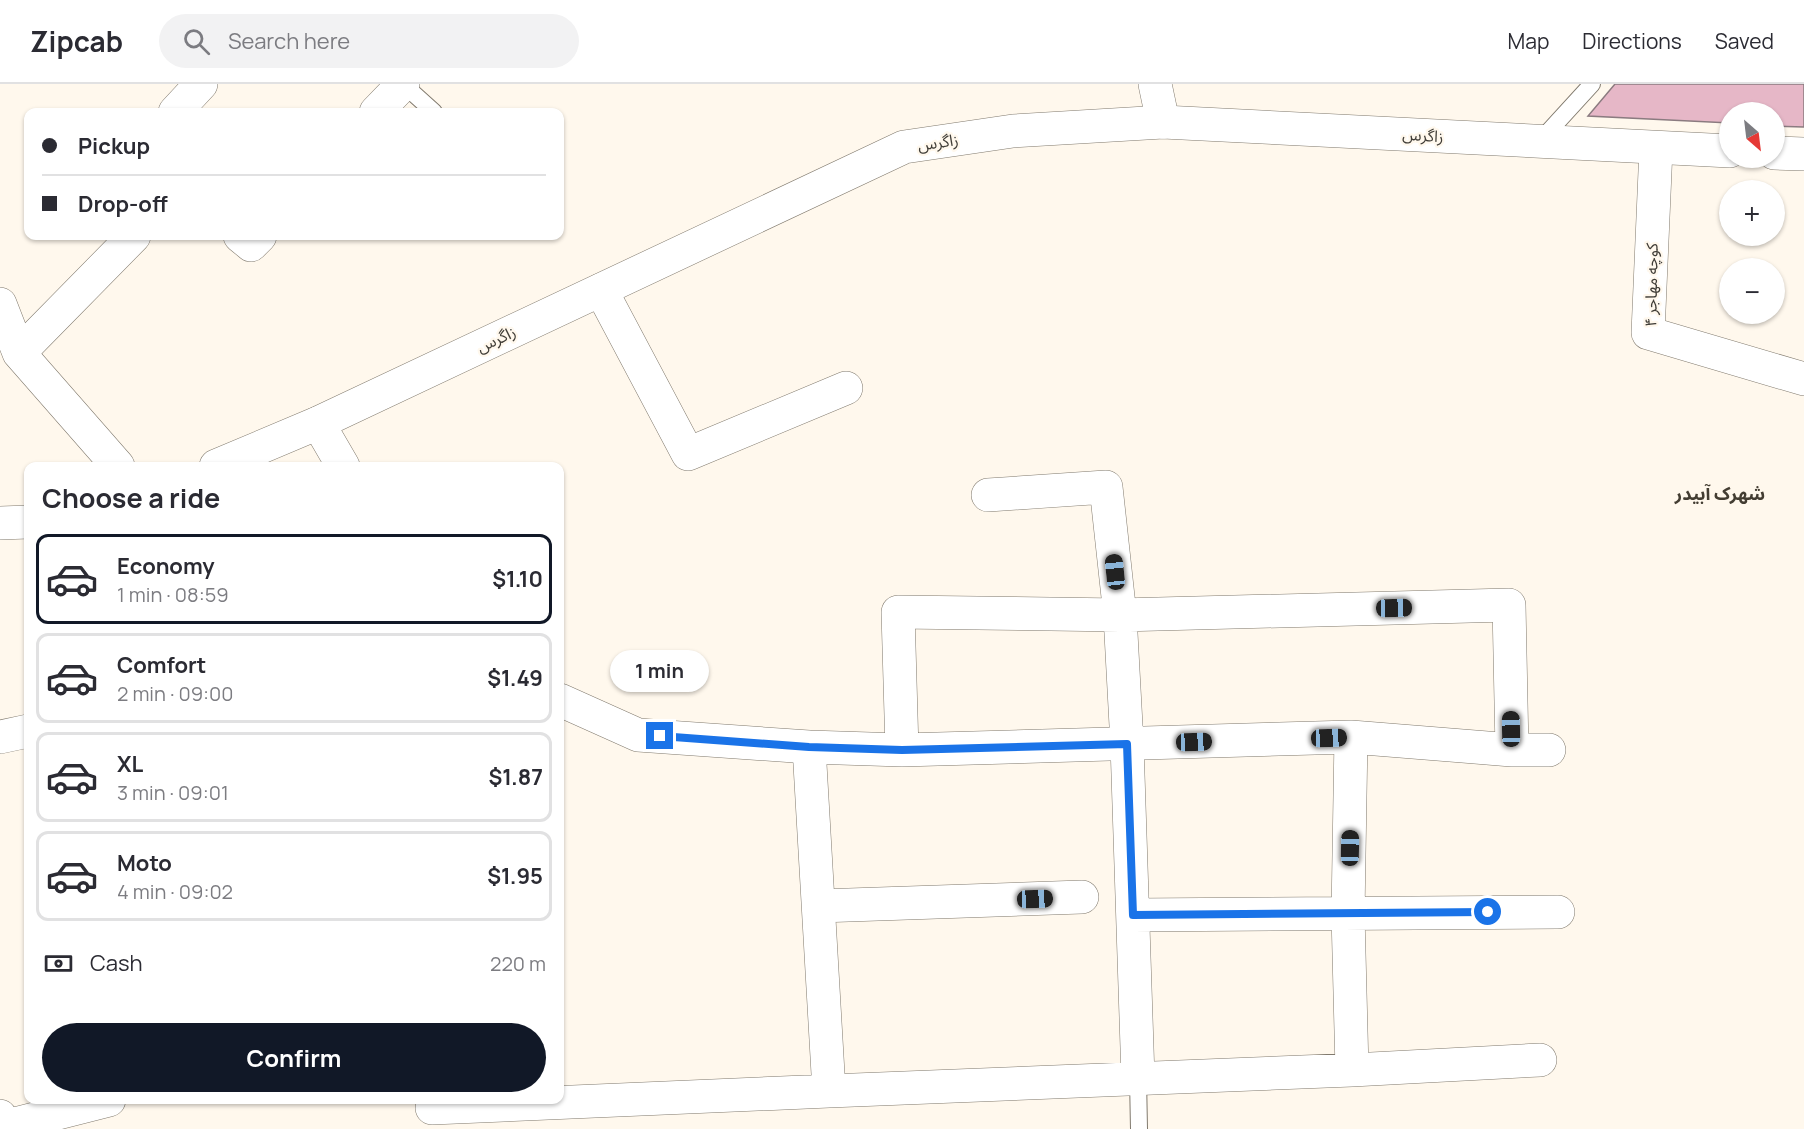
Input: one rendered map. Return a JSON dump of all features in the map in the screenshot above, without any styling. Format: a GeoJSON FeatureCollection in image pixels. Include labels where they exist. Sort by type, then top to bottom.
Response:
{"type":"FeatureCollection","features":[{"type":"Feature","properties":{"kind":"street"},"geometry":{"type":"LineString","coordinates":[[179,108],[201,84]]}},
{"type":"Feature","properties":{"kind":"street"},"geometry":{"type":"LineString","coordinates":[[380,108],[403,84]]}},
{"type":"Feature","properties":{"kind":"street"},"geometry":{"type":"LineString","coordinates":[[1155,84],[1163,122]]}},
{"type":"Feature","properties":{"kind":"street","name":"زاگرس"},"geometry":{"type":"LineString","coordinates":[[225,462],[318,423],[904,147],[1012,131],[1163,122],[1302,127],[1539,143],[1719,151]]}},
{"type":"Feature","properties":{"kind":"street","name":"کوچه مهاجر ۴"},"geometry":{"type":"LineString","coordinates":[[1656,148],[1648,333],[1804,380]]}},
{"type":"Feature","properties":{"kind":"street"},"geometry":{"type":"LineString","coordinates":[[1785,153],[1804,154]]}},
{"type":"Feature","properties":{"kind":"street"},"geometry":{"type":"LineString","coordinates":[[19,353],[130,240]]}},
{"type":"Feature","properties":{"kind":"street"},"geometry":{"type":"LineString","coordinates":[[601,290],[688,454],[846,388]]}},
{"type":"Feature","properties":{"kind":"street"},"geometry":{"type":"LineString","coordinates":[[0,304],[19,353],[114,462]]}},
{"type":"Feature","properties":{"kind":"street"},"geometry":{"type":"LineString","coordinates":[[318,423],[341,462]]}},
{"type":"Feature","properties":{"kind":"street"},"geometry":{"type":"LineString","coordinates":[[988,495],[1106,487],[1120,615],[1127,744],[1138,1078]]}},
{"type":"Feature","properties":{"kind":"street"},"geometry":{"type":"LineString","coordinates":[[0,524],[24,522]]}},
{"type":"Feature","properties":{"kind":"street"},"geometry":{"type":"LineString","coordinates":[[902,750],[898,612],[1120,615],[1509,605],[1512,750]]}},
{"type":"Feature","properties":{"kind":"street"},"geometry":{"type":"LineString","coordinates":[[564,702],[639,735],[809,747],[902,750],[1352,737],[1512,750],[1549,750]]}},
{"type":"Feature","properties":{"kind":"street"},"geometry":{"type":"LineString","coordinates":[[0,737],[24,732]]}},
{"type":"Feature","properties":{"kind":"street"},"geometry":{"type":"LineString","coordinates":[[1352,737],[1348,914],[1352,1070]]}},
{"type":"Feature","properties":{"kind":"street"},"geometry":{"type":"LineString","coordinates":[[809,747],[829,1091]]}},
{"type":"Feature","properties":{"kind":"street"},"geometry":{"type":"LineString","coordinates":[[819,906],[1082,897]]}},
{"type":"Feature","properties":{"kind":"street"},"geometry":{"type":"LineString","coordinates":[[1133,915],[1557,912]]}},
{"type":"Feature","properties":{"kind":"street"},"geometry":{"type":"LineString","coordinates":[[435,1112],[829,1091],[1352,1070],[1540,1060]]}},
{"type":"Feature","properties":{"kind":"street"},"geometry":{"type":"LineString","coordinates":[[0,1116],[3,1127],[93,1104]]}},
{"type":"Feature","properties":{"kind":"lane"},"geometry":{"type":"LineString","coordinates":[[403,84],[430,108]]}},
{"type":"Feature","properties":{"kind":"lane"},"geometry":{"type":"LineString","coordinates":[[1539,143],[1592,84]]}},
{"type":"Feature","properties":{"kind":"lane"},"geometry":{"type":"LineString","coordinates":[[1138,1078],[1139,1129]]}},
{"type":"Feature","properties":{"kind":"building"},"geometry":{"type":"Polygon","coordinates":[[[1615,84],[1804,84],[1804,127],[1785,126],[1785,102],[1719,102],[1719,122],[1588,116],[1615,84]]]}},
{"type":"Feature","properties":{"kind":"district","name":"شهرک آبیدر"},"geometry":{"type":"Point","coordinates":[1720,494]}},
{"type":"Feature","properties":{"kind":"route"},"geometry":{"type":"LineString","coordinates":[[660,736],[809,747],[902,750],[1127,744],[1133,915],[1488,912]]}}]}
